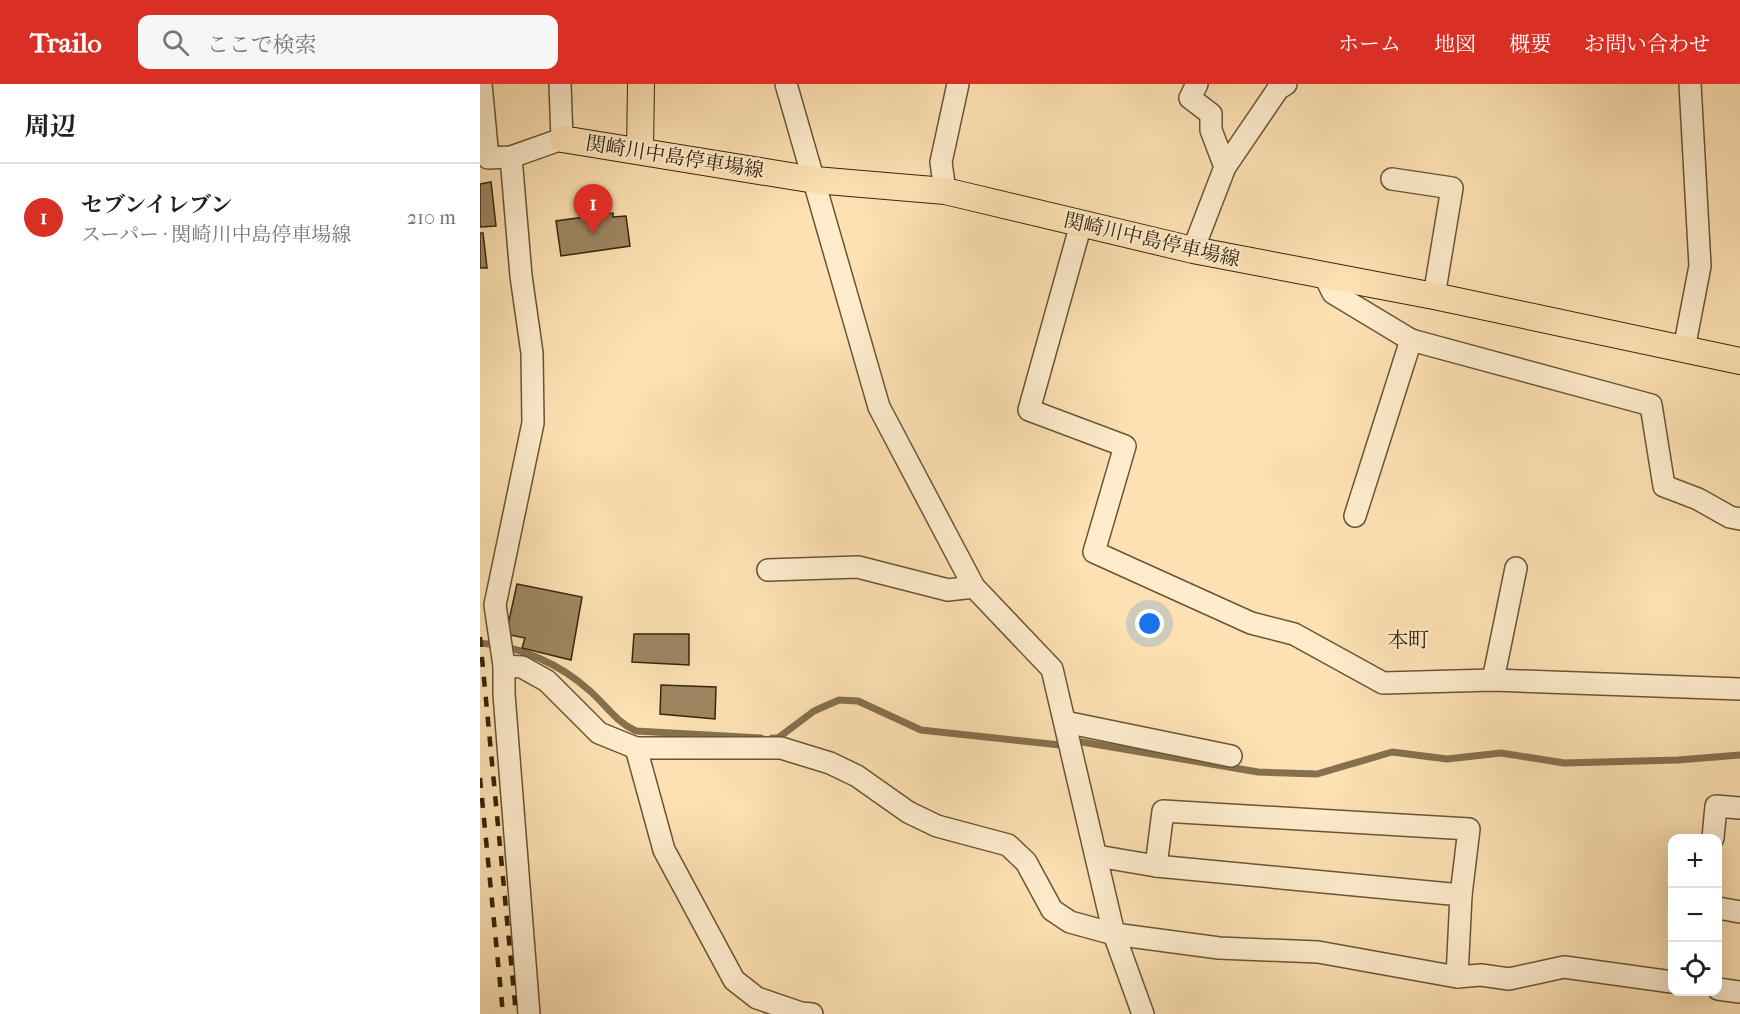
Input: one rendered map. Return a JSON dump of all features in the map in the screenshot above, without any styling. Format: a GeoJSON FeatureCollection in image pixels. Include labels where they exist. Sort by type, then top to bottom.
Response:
{"type":"FeatureCollection","features":[{"type":"Feature","properties":{"kind":"main road"},"geometry":{"type":"LineString","coordinates":[[640,84],[640,151]]}},
{"type":"Feature","properties":{"kind":"main road","name":"関崎川中島停車場線"},"geometry":{"type":"LineString","coordinates":[[562,139],[815,180],[945,191],[1193,250],[1434,296],[1740,361]]}},
{"type":"Feature","properties":{"kind":"street"},"geometry":{"type":"LineString","coordinates":[[481,84],[488,158],[511,157],[562,139],[560,84]]}},
{"type":"Feature","properties":{"kind":"street"},"geometry":{"type":"LineString","coordinates":[[786,84],[795,122],[815,180],[879,407],[974,587],[1052,669],[1114,934],[1143,1014]]}},
{"type":"Feature","properties":{"kind":"street"},"geometry":{"type":"LineString","coordinates":[[945,191],[941,162],[958,84]]}},
{"type":"Feature","properties":{"kind":"street"},"geometry":{"type":"LineString","coordinates":[[1197,84],[1190,98],[1211,114],[1211,130],[1226,166]]}},
{"type":"Feature","properties":{"kind":"street"},"geometry":{"type":"LineString","coordinates":[[1193,250],[1226,166],[1258,122],[1278,89],[1286,84]]}},
{"type":"Feature","properties":{"kind":"street"},"geometry":{"type":"LineString","coordinates":[[1684,349],[1700,266],[1690,84]]}},
{"type":"Feature","properties":{"kind":"street"},"geometry":{"type":"LineString","coordinates":[[511,157],[521,276],[532,354],[533,423],[495,605],[497,632],[503,660],[504,706],[529,1014]]}},
{"type":"Feature","properties":{"kind":"street"},"geometry":{"type":"LineString","coordinates":[[1392,179],[1452,188],[1434,296]]}},
{"type":"Feature","properties":{"kind":"street"},"geometry":{"type":"LineString","coordinates":[[1081,224],[1029,410],[1125,446],[1094,552],[1251,623],[1294,634],[1383,683],[1492,680],[1740,689]]}},
{"type":"Feature","properties":{"kind":"street"},"geometry":{"type":"LineString","coordinates":[[1325,277],[1333,293],[1411,340],[1651,405],[1664,486],[1698,499],[1730,517],[1740,519]]}},
{"type":"Feature","properties":{"kind":"street"},"geometry":{"type":"LineString","coordinates":[[1355,516],[1411,340]]}},
{"type":"Feature","properties":{"kind":"street"},"geometry":{"type":"LineString","coordinates":[[768,570],[858,567],[948,590],[974,587]]}},
{"type":"Feature","properties":{"kind":"street"},"geometry":{"type":"LineString","coordinates":[[1492,680],[1516,568]]}},
{"type":"Feature","properties":{"kind":"street"},"geometry":{"type":"LineString","coordinates":[[503,660],[522,667],[547,681],[599,733],[636,748],[781,748],[830,763],[857,776],[908,812],[937,826],[1008,845],[1026,862],[1052,910],[1070,922],[1114,934],[1219,948],[1318,952],[1457,977],[1481,975],[1509,979],[1564,967],[1668,981]]}},
{"type":"Feature","properties":{"kind":"street"},"geometry":{"type":"LineString","coordinates":[[1065,722],[1231,756]]}},
{"type":"Feature","properties":{"kind":"street"},"geometry":{"type":"LineString","coordinates":[[636,748],[664,850],[735,980],[760,1006],[812,1014]]}},
{"type":"Feature","properties":{"kind":"street"},"geometry":{"type":"LineString","coordinates":[[1713,834],[1716,806],[1740,808]]}},
{"type":"Feature","properties":{"kind":"street"},"geometry":{"type":"LineString","coordinates":[[1156,866],[1163,811],[1469,829],[1461,895],[1457,977]]}},
{"type":"Feature","properties":{"kind":"street"},"geometry":{"type":"LineString","coordinates":[[1097,856],[1156,866],[1461,895]]}},
{"type":"Feature","properties":{"kind":"street"},"geometry":{"type":"LineString","coordinates":[[1722,909],[1740,912]]}},
{"type":"Feature","properties":{"kind":"street"},"geometry":{"type":"LineString","coordinates":[[1722,989],[1740,992]]}},
{"type":"Feature","properties":{"kind":"building"},"geometry":{"type":"Polygon","coordinates":[[[491,182],[496,226],[480,227],[480,184],[491,182]]]}},
{"type":"Feature","properties":{"kind":"building"},"geometry":{"type":"Polygon","coordinates":[[[613,213],[613,217],[626,216],[630,246],[561,256],[556,221],[613,213]]]}},
{"type":"Feature","properties":{"kind":"building"},"geometry":{"type":"Polygon","coordinates":[[[480,233],[483,233],[487,268],[480,268],[480,233]]]}},
{"type":"Feature","properties":{"kind":"building"},"geometry":{"type":"Polygon","coordinates":[[[517,584],[582,597],[571,660],[522,648],[525,638],[506,634],[517,584]]]}},
{"type":"Feature","properties":{"kind":"building"},"geometry":{"type":"Polygon","coordinates":[[[634,634],[689,634],[689,665],[632,662],[634,634]]]}},
{"type":"Feature","properties":{"kind":"building"},"geometry":{"type":"Polygon","coordinates":[[[661,685],[716,687],[715,719],[660,714],[661,685]]]}},
{"type":"Feature","properties":{"kind":"waterway"},"geometry":{"type":"LineString","coordinates":[[480,643],[524,652],[553,665],[578,681],[617,718],[636,731],[761,738]]}},
{"type":"Feature","properties":{"kind":"waterway"},"geometry":{"type":"LineString","coordinates":[[772,738],[778,738],[814,711],[839,700],[858,701],[921,730],[1060,745]]}},
{"type":"Feature","properties":{"kind":"waterway"},"geometry":{"type":"LineString","coordinates":[[1082,742],[1258,772],[1317,774],[1392,752],[1447,759],[1501,753],[1564,763],[1678,760],[1740,755]]}},
{"type":"Feature","properties":{"kind":"railway"},"geometry":{"type":"LineString","coordinates":[[480,637],[516,1014]]}},
{"type":"Feature","properties":{"kind":"railway"},"geometry":{"type":"LineString","coordinates":[[480,778],[503,1014]]}},
{"type":"Feature","properties":{"kind":"place","name":"セブンイレブン"},"geometry":{"type":"Point","coordinates":[593,234]}},
{"type":"Feature","properties":{"kind":"district","name":"本町"},"geometry":{"type":"Point","coordinates":[1408,640]}}]}
